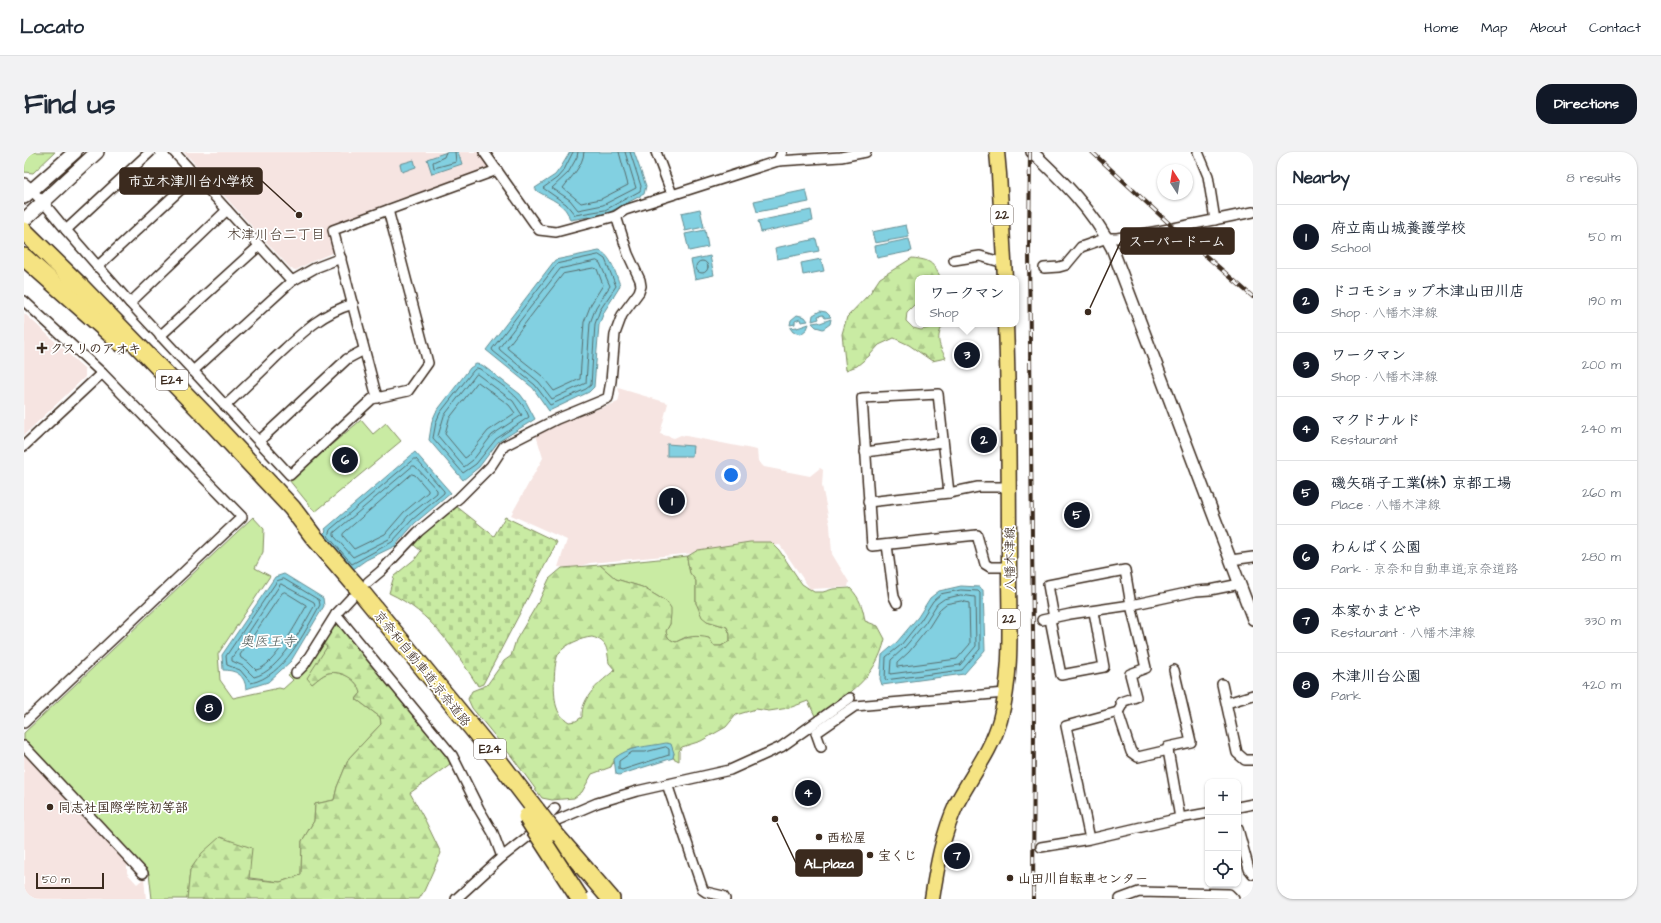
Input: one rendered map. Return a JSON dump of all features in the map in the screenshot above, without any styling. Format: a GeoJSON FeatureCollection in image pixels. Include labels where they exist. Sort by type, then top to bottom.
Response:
{"type":"FeatureCollection","features":[{"type":"Feature","properties":{"kind":"highway","name":"京奈和自動車道;京奈道路"},"geometry":{"type":"LineString","coordinates":[[24,231],[80,286],[205,415],[292,508],[313,536],[359,589],[441,690],[539,820]]}},
{"type":"Feature","properties":{"kind":"highway","name":"京奈和自動車道;京奈道路"},"geometry":{"type":"LineString","coordinates":[[24,239],[158,374],[287,511],[313,536]]}},
{"type":"Feature","properties":{"kind":"highway"},"geometry":{"type":"LineString","coordinates":[[24,257],[127,349],[158,374]]}},
{"type":"Feature","properties":{"kind":"highway"},"geometry":{"type":"LineString","coordinates":[[539,820],[580,899]]}},
{"type":"Feature","properties":{"kind":"highway"},"geometry":{"type":"LineString","coordinates":[[539,820],[602,899]]}},
{"type":"Feature","properties":{"kind":"highway"},"geometry":{"type":"LineString","coordinates":[[539,820],[611,899]]}},
{"type":"Feature","properties":{"kind":"main road"},"geometry":{"type":"LineString","coordinates":[[27,191],[75,152]]}},
{"type":"Feature","properties":{"kind":"main road"},"geometry":{"type":"LineString","coordinates":[[24,220],[97,152]]}},
{"type":"Feature","properties":{"kind":"main road","name":"22"},"geometry":{"type":"LineString","coordinates":[[997,152],[1005,275]]}},
{"type":"Feature","properties":{"kind":"main road","name":"八幡木津線"},"geometry":{"type":"LineString","coordinates":[[932,899],[948,824],[958,801],[988,751],[1000,720],[1006,693],[1008,669],[1009,567],[1006,327]]}},
{"type":"Feature","properties":{"kind":"street"},"geometry":{"type":"LineString","coordinates":[[66,230],[150,152]]}},
{"type":"Feature","properties":{"kind":"street"},"geometry":{"type":"LineString","coordinates":[[174,152],[292,281]]}},
{"type":"Feature","properties":{"kind":"street"},"geometry":{"type":"LineString","coordinates":[[484,152],[539,230],[556,232],[616,216],[625,210],[672,194],[778,161],[842,157],[866,152]]}},
{"type":"Feature","properties":{"kind":"street"},"geometry":{"type":"LineString","coordinates":[[656,152],[672,194]]}},
{"type":"Feature","properties":{"kind":"street"},"geometry":{"type":"LineString","coordinates":[[778,161],[782,152]]}},
{"type":"Feature","properties":{"kind":"street"},"geometry":{"type":"LineString","coordinates":[[1032,152],[1075,194],[1107,238],[1232,560],[1253,619]]}},
{"type":"Feature","properties":{"kind":"street"},"geometry":{"type":"LineString","coordinates":[[1198,152],[1208,176],[1215,220]]}},
{"type":"Feature","properties":{"kind":"street"},"geometry":{"type":"LineString","coordinates":[[378,398],[333,230],[497,170]]}},
{"type":"Feature","properties":{"kind":"street"},"geometry":{"type":"LineString","coordinates":[[97,267],[195,176]]}},
{"type":"Feature","properties":{"kind":"street"},"geometry":{"type":"LineString","coordinates":[[27,191],[42,203],[97,267],[290,475],[372,400],[408,391],[428,363],[388,210]]}},
{"type":"Feature","properties":{"kind":"street"},"geometry":{"type":"LineString","coordinates":[[130,303],[227,210]]}},
{"type":"Feature","properties":{"kind":"street"},"geometry":{"type":"LineString","coordinates":[[1044,268],[1066,265],[1081,247],[1107,238],[1117,238],[1160,231],[1253,212]]}},
{"type":"Feature","properties":{"kind":"street"},"geometry":{"type":"LineString","coordinates":[[296,673],[304,665],[336,614],[359,589],[381,571],[418,532],[459,498],[491,466],[504,446],[557,419],[608,398],[615,334],[622,315],[639,292],[641,286],[640,280],[628,254],[616,216]]}},
{"type":"Feature","properties":{"kind":"street"},"geometry":{"type":"LineString","coordinates":[[160,336],[259,246]]}},
{"type":"Feature","properties":{"kind":"street"},"geometry":{"type":"LineString","coordinates":[[954,260],[980,256],[1004,263]]}},
{"type":"Feature","properties":{"kind":"street"},"geometry":{"type":"LineString","coordinates":[[193,371],[292,281],[315,268],[341,258]]}},
{"type":"Feature","properties":{"kind":"street"},"geometry":{"type":"LineString","coordinates":[[24,301],[102,373],[242,518],[24,723]]}},
{"type":"Feature","properties":{"kind":"street"},"geometry":{"type":"LineString","coordinates":[[225,406],[316,320],[338,308],[353,304]]}},
{"type":"Feature","properties":{"kind":"street"},"geometry":{"type":"LineString","coordinates":[[259,441],[347,359],[364,350]]}},
{"type":"Feature","properties":{"kind":"street"},"geometry":{"type":"LineString","coordinates":[[24,446],[102,373]]}},
{"type":"Feature","properties":{"kind":"street"},"geometry":{"type":"LineString","coordinates":[[949,493],[938,394],[862,398],[872,546],[977,535],[985,564],[990,567],[1009,567]]}},
{"type":"Feature","properties":{"kind":"street"},"geometry":{"type":"LineString","coordinates":[[865,452],[943,442]]}},
{"type":"Feature","properties":{"kind":"street"},"geometry":{"type":"LineString","coordinates":[[868,502],[949,493],[978,487],[1008,487]]}},
{"type":"Feature","properties":{"kind":"street"},"geometry":{"type":"LineString","coordinates":[[887,545],[894,597],[897,604]]}},
{"type":"Feature","properties":{"kind":"street"},"geometry":{"type":"LineString","coordinates":[[1232,560],[1253,557]]}},
{"type":"Feature","properties":{"kind":"street"},"geometry":{"type":"LineString","coordinates":[[1090,839],[1066,726],[1118,712],[1122,705],[1121,702],[1136,697],[1130,674],[1146,668],[1131,605],[1125,570],[1048,585],[1048,619],[1061,675],[1104,667],[1094,612]]}},
{"type":"Feature","properties":{"kind":"street"},"geometry":{"type":"LineString","coordinates":[[1048,619],[1070,614],[1094,612],[1196,591],[1210,590],[1240,584]]}},
{"type":"Feature","properties":{"kind":"street"},"geometry":{"type":"LineString","coordinates":[[336,614],[418,711],[452,755],[479,809],[493,833],[502,857]]}},
{"type":"Feature","properties":{"kind":"street"},"geometry":{"type":"LineString","coordinates":[[1118,712],[1131,752],[1138,757],[1168,750],[1168,747],[1191,742],[1174,670]]}},
{"type":"Feature","properties":{"kind":"street"},"geometry":{"type":"LineString","coordinates":[[1222,684],[1237,753],[1245,760],[1253,760]]}},
{"type":"Feature","properties":{"kind":"street"},"geometry":{"type":"LineString","coordinates":[[821,747],[816,733],[855,706],[1006,693]]}},
{"type":"Feature","properties":{"kind":"street"},"geometry":{"type":"LineString","coordinates":[[1227,703],[1253,696]]}},
{"type":"Feature","properties":{"kind":"street"},"geometry":{"type":"LineString","coordinates":[[539,820],[555,821],[596,803],[668,784],[720,774],[774,751],[850,698]]}},
{"type":"Feature","properties":{"kind":"street"},"geometry":{"type":"LineString","coordinates":[[24,746],[143,873]]}},
{"type":"Feature","properties":{"kind":"street"},"geometry":{"type":"LineString","coordinates":[[1168,750],[1180,818]]}},
{"type":"Feature","properties":{"kind":"street"},"geometry":{"type":"LineString","coordinates":[[668,784],[704,890],[706,892],[723,896],[725,899]]}},
{"type":"Feature","properties":{"kind":"street"},"geometry":{"type":"LineString","coordinates":[[1241,806],[1253,804]]}},
{"type":"Feature","properties":{"kind":"street"},"geometry":{"type":"LineString","coordinates":[[456,899],[530,834],[539,820],[555,808]]}},
{"type":"Feature","properties":{"kind":"street"},"geometry":{"type":"LineString","coordinates":[[1041,847],[1090,839],[1205,814]]}},
{"type":"Feature","properties":{"kind":"street"},"geometry":{"type":"LineString","coordinates":[[530,834],[574,899]]}},
{"type":"Feature","properties":{"kind":"street"},"geometry":{"type":"LineString","coordinates":[[1241,840],[1249,869],[1253,874]]}},
{"type":"Feature","properties":{"kind":"street"},"geometry":{"type":"LineString","coordinates":[[1120,899],[1139,892],[1229,894],[1234,899]]}},
{"type":"Feature","properties":{"kind":"shaded area"},"geometry":{"type":"Polygon","coordinates":[[[184,152],[480,152],[488,164],[486,169],[391,202],[329,226],[334,249],[332,253],[296,270],[291,269],[184,152]]]}},
{"type":"Feature","properties":{"kind":"shaded area"},"geometry":{"type":"Polygon","coordinates":[[[24,313],[85,369],[85,377],[24,435],[24,313]]]}},
{"type":"Feature","properties":{"kind":"shaded area"},"geometry":{"type":"Polygon","coordinates":[[[618,388],[668,403],[660,434],[674,438],[681,435],[757,450],[758,461],[764,467],[810,476],[820,468],[823,470],[822,486],[830,525],[832,554],[849,582],[848,587],[810,589],[780,545],[590,563],[574,568],[558,567],[567,540],[511,515],[543,458],[536,435],[558,423],[618,402],[620,394],[618,388]]]}},
{"type":"Feature","properties":{"kind":"shaded area","name":"同志社国際学院初等部"},"geometry":{"type":"Polygon","coordinates":[[[24,753],[127,861],[127,873],[137,884],[144,878],[146,899],[24,899],[24,753]]]}},
{"type":"Feature","properties":{"kind":"green space"},"geometry":{"type":"Polygon","coordinates":[[[24,152],[55,152],[33,173],[24,172],[24,152]]]}},
{"type":"Feature","properties":{"kind":"green space"},"geometry":{"type":"Polygon","coordinates":[[[912,258],[927,261],[933,265],[939,275],[915,275],[915,304],[907,312],[906,321],[913,328],[921,330],[930,327],[942,327],[939,341],[946,358],[932,361],[909,345],[894,338],[879,345],[857,366],[846,370],[842,334],[847,317],[870,293],[880,278],[912,258]]]}},
{"type":"Feature","properties":{"kind":"green space"},"geometry":{"type":"Polygon","coordinates":[[[361,420],[373,434],[386,423],[401,441],[315,512],[289,480],[361,420]]]}},
{"type":"Feature","properties":{"kind":"green space"},"geometry":{"type":"Polygon","coordinates":[[[456,506],[494,536],[505,517],[557,542],[483,684],[478,686],[460,658],[429,621],[404,601],[389,593],[394,576],[416,558],[421,551],[414,545],[428,529],[456,506]]]}},
{"type":"Feature","properties":{"kind":"green space"},"geometry":{"type":"Polygon","coordinates":[[[253,517],[264,529],[263,552],[255,568],[270,576],[218,654],[220,680],[233,698],[279,688],[283,689],[293,680],[288,675],[298,667],[329,619],[327,647],[312,684],[322,676],[333,672],[349,677],[357,684],[361,693],[356,699],[380,717],[381,724],[349,758],[337,787],[334,800],[315,804],[314,821],[302,841],[301,875],[280,882],[190,870],[187,899],[152,899],[149,873],[24,741],[24,733],[253,517]]]}},
{"type":"Feature","properties":{"kind":"green space"},"geometry":{"type":"Polygon","coordinates":[[[750,542],[771,542],[779,550],[802,584],[814,592],[850,588],[860,603],[865,621],[878,626],[885,639],[874,665],[859,685],[816,718],[808,701],[789,708],[769,711],[756,709],[736,715],[726,727],[701,741],[682,747],[679,751],[679,761],[673,758],[674,753],[645,748],[631,749],[616,757],[611,767],[592,774],[582,792],[574,798],[552,800],[542,798],[512,757],[472,708],[468,699],[472,691],[487,685],[504,661],[511,656],[516,640],[539,601],[549,579],[562,568],[600,565],[616,579],[642,587],[667,602],[671,608],[671,614],[670,624],[666,633],[670,639],[676,642],[688,637],[700,637],[709,638],[714,646],[721,646],[730,641],[730,634],[727,627],[707,621],[702,617],[696,603],[696,581],[690,573],[687,559],[688,556],[698,550],[750,542]],[[592,637],[574,642],[562,650],[557,657],[554,680],[556,703],[560,714],[569,722],[576,721],[582,717],[585,703],[592,690],[615,670],[609,663],[606,647],[597,639],[592,637]]]}},
{"type":"Feature","properties":{"kind":"green space"},"geometry":{"type":"Polygon","coordinates":[[[688,556],[687,559],[690,573],[696,581],[696,603],[707,621],[727,627],[730,634],[730,641],[721,646],[714,646],[686,637],[676,642],[670,639],[666,631],[670,624],[667,602],[642,587],[616,579],[600,565],[688,556]]]}},
{"type":"Feature","properties":{"kind":"green space"},"geometry":{"type":"Polygon","coordinates":[[[334,622],[342,627],[429,735],[448,756],[450,764],[410,793],[441,853],[424,891],[419,899],[187,899],[190,870],[202,853],[220,837],[252,848],[249,879],[280,882],[301,875],[302,841],[314,821],[315,804],[334,800],[337,787],[349,758],[381,724],[380,717],[356,699],[361,693],[357,684],[349,677],[333,672],[322,676],[312,684],[307,678],[327,647],[321,642],[334,622]]]}},
{"type":"Feature","properties":{"kind":"water"},"geometry":{"type":"Polygon","coordinates":[[[447,152],[458,152],[462,164],[432,174],[427,159],[447,152]]]}},
{"type":"Feature","properties":{"kind":"water"},"geometry":{"type":"Polygon","coordinates":[[[570,152],[634,152],[646,186],[644,194],[606,214],[570,220],[568,214],[562,206],[537,191],[535,188],[555,175],[570,152]]]}},
{"type":"Feature","properties":{"kind":"water"},"geometry":{"type":"Polygon","coordinates":[[[414,160],[416,167],[402,172],[400,164],[414,160]]]}},
{"type":"Feature","properties":{"kind":"water"},"geometry":{"type":"Polygon","coordinates":[[[806,190],[809,202],[757,212],[754,201],[806,190]]]}},
{"type":"Feature","properties":{"kind":"water"},"geometry":{"type":"Polygon","coordinates":[[[700,209],[704,227],[685,231],[681,213],[700,209]]]}},
{"type":"Feature","properties":{"kind":"water"},"geometry":{"type":"Polygon","coordinates":[[[811,210],[813,221],[761,232],[758,221],[811,210]]]}},
{"type":"Feature","properties":{"kind":"water"},"geometry":{"type":"Polygon","coordinates":[[[906,225],[909,237],[875,243],[872,232],[906,225]]]}},
{"type":"Feature","properties":{"kind":"water"},"geometry":{"type":"Polygon","coordinates":[[[705,230],[708,247],[689,251],[685,234],[705,230]]]}},
{"type":"Feature","properties":{"kind":"water"},"geometry":{"type":"Polygon","coordinates":[[[816,239],[819,251],[777,259],[775,248],[816,239]]]}},
{"type":"Feature","properties":{"kind":"water"},"geometry":{"type":"Polygon","coordinates":[[[909,239],[912,251],[877,258],[875,246],[909,239]]]}},
{"type":"Feature","properties":{"kind":"water"},"geometry":{"type":"Polygon","coordinates":[[[599,251],[610,260],[620,285],[604,312],[599,325],[594,387],[589,392],[549,411],[533,388],[486,350],[555,260],[599,251]]]}},
{"type":"Feature","properties":{"kind":"water"},"geometry":{"type":"Polygon","coordinates":[[[710,256],[714,275],[695,279],[691,260],[710,256]]]}},
{"type":"Feature","properties":{"kind":"water"},"geometry":{"type":"Polygon","coordinates":[[[821,259],[824,271],[803,275],[801,263],[821,259]]]}},
{"type":"Feature","properties":{"kind":"water"},"geometry":{"type":"Polygon","coordinates":[[[820,311],[826,312],[831,317],[825,318],[823,315],[818,316],[819,319],[812,321],[813,315],[820,311]]]}},
{"type":"Feature","properties":{"kind":"water"},"geometry":{"type":"Polygon","coordinates":[[[797,315],[805,317],[808,321],[801,322],[800,319],[795,321],[795,324],[790,325],[791,320],[797,315]]]}},
{"type":"Feature","properties":{"kind":"water"},"geometry":{"type":"Polygon","coordinates":[[[831,319],[830,324],[823,329],[816,327],[812,323],[820,323],[831,319]]]}},
{"type":"Feature","properties":{"kind":"water"},"geometry":{"type":"Polygon","coordinates":[[[809,324],[807,329],[801,334],[793,332],[790,328],[797,328],[809,324]]]}},
{"type":"Feature","properties":{"kind":"water"},"geometry":{"type":"Polygon","coordinates":[[[476,364],[482,365],[520,394],[535,419],[498,442],[479,467],[463,480],[429,440],[432,421],[436,412],[470,368],[476,364]]]}},
{"type":"Feature","properties":{"kind":"water"},"geometry":{"type":"Polygon","coordinates":[[[667,444],[693,446],[692,456],[667,456],[667,444]]]}},
{"type":"Feature","properties":{"kind":"water"},"geometry":{"type":"Polygon","coordinates":[[[415,452],[451,493],[415,523],[395,546],[366,560],[352,570],[322,535],[326,531],[325,529],[415,452]]]}},
{"type":"Feature","properties":{"kind":"water","name":"奥医王寺"},"geometry":{"type":"Polygon","coordinates":[[[284,574],[323,598],[324,606],[291,661],[268,682],[246,689],[244,680],[239,674],[232,671],[223,670],[222,655],[275,577],[284,574]]]}},
{"type":"Feature","properties":{"kind":"water"},"geometry":{"type":"Polygon","coordinates":[[[961,586],[979,587],[983,590],[985,650],[964,674],[882,685],[880,679],[882,655],[897,642],[918,617],[930,598],[939,591],[961,586]]]}},
{"type":"Feature","properties":{"kind":"water"},"geometry":{"type":"Polygon","coordinates":[[[666,743],[671,744],[674,753],[673,758],[619,775],[616,774],[614,759],[620,755],[632,749],[666,743]]]}},
{"type":"Feature","properties":{"kind":"railway"},"geometry":{"type":"LineString","coordinates":[[1030,152],[1029,250],[1034,728],[1033,899]]}},
{"type":"Feature","properties":{"kind":"railway"},"geometry":{"type":"LineString","coordinates":[[1092,152],[1174,228],[1253,297]]}},
{"type":"Feature","properties":{"kind":"place","name":"市立木津川台小学校"},"geometry":{"type":"Point","coordinates":[299,215]}},
{"type":"Feature","properties":{"kind":"place","name":"スーパードーム"},"geometry":{"type":"Point","coordinates":[1088,312]}},
{"type":"Feature","properties":{"kind":"place","name":"クスリのアオキ"},"geometry":{"type":"Point","coordinates":[42,348]}},
{"type":"Feature","properties":{"kind":"place","name":"ワークマン"},"geometry":{"type":"Point","coordinates":[967,355]}},
{"type":"Feature","properties":{"kind":"place","name":"ドコモショップ木津山田川店"},"geometry":{"type":"Point","coordinates":[984,440]}},
{"type":"Feature","properties":{"kind":"place","name":"わんぱく公園"},"geometry":{"type":"Point","coordinates":[345,460]}},
{"type":"Feature","properties":{"kind":"place","name":"府立南山城養護学校"},"geometry":{"type":"Point","coordinates":[672,501]}},
{"type":"Feature","properties":{"kind":"place","name":"磯矢硝子工業(株) 京都工場"},"geometry":{"type":"Point","coordinates":[1077,515]}},
{"type":"Feature","properties":{"kind":"place","name":"木津川台公園"},"geometry":{"type":"Point","coordinates":[209,708]}},
{"type":"Feature","properties":{"kind":"place","name":"マクドナルド"},"geometry":{"type":"Point","coordinates":[808,793]}},
{"type":"Feature","properties":{"kind":"place","name":"同志社国際学院初等部"},"geometry":{"type":"Point","coordinates":[50,807]}},
{"type":"Feature","properties":{"kind":"place","name":"ALplaza"},"geometry":{"type":"Point","coordinates":[775,819]}},
{"type":"Feature","properties":{"kind":"place","name":"西松屋"},"geometry":{"type":"Point","coordinates":[819,837]}},
{"type":"Feature","properties":{"kind":"place","name":"宝くじ"},"geometry":{"type":"Point","coordinates":[870,855]}},
{"type":"Feature","properties":{"kind":"place","name":"本家かまどや"},"geometry":{"type":"Point","coordinates":[957,856]}},
{"type":"Feature","properties":{"kind":"place","name":"山田川自転車センター"},"geometry":{"type":"Point","coordinates":[1010,878]}},
{"type":"Feature","properties":{"kind":"district","name":"木津川台二丁目"},"geometry":{"type":"Point","coordinates":[276,234]}}]}
